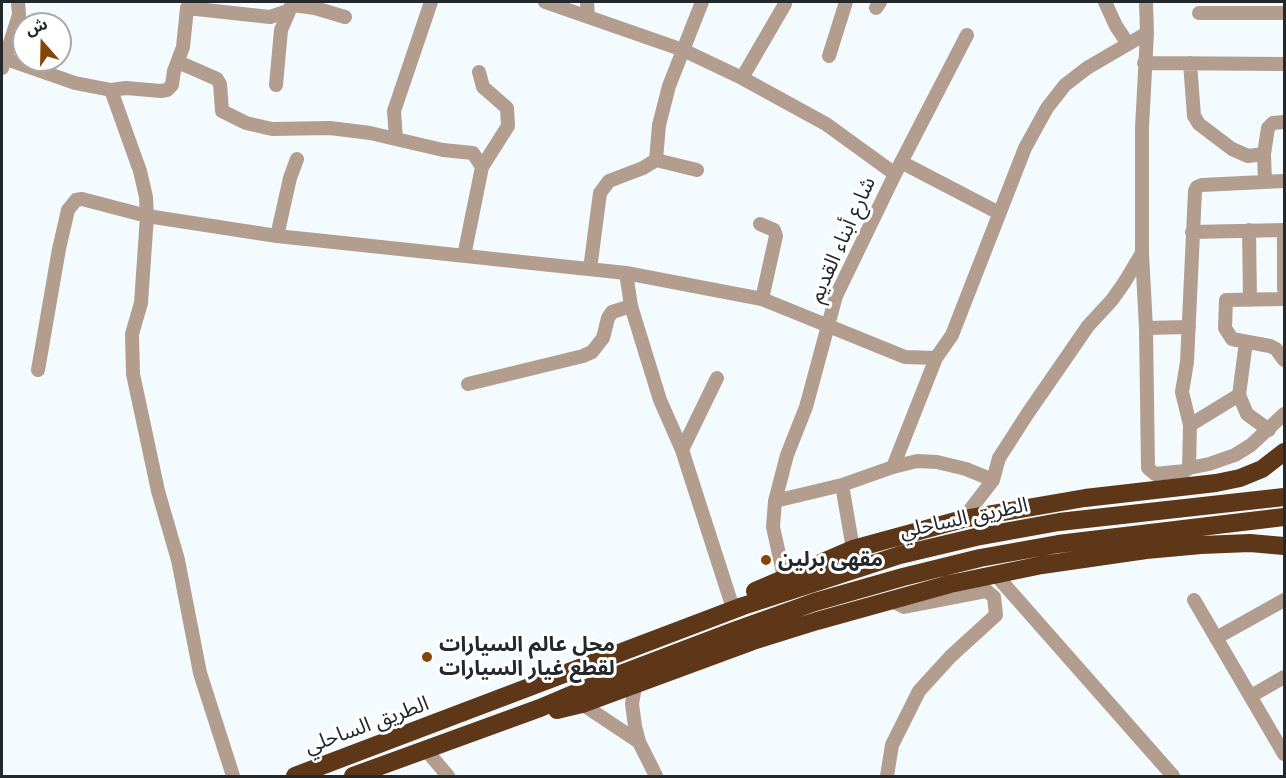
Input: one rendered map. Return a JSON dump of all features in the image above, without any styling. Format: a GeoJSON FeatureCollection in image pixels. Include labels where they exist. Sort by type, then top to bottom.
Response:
{"type":"FeatureCollection","features":[{"type":"Feature","properties":{"kind":"highway"},"geometry":{"type":"LineString","coordinates":[[706,620],[731,602],[853,549],[963,519],[1085,498],[1216,483],[1240,478],[1262,469],[1284,452]]}},
{"type":"Feature","properties":{"kind":"highway","name":"الطريق الساحلي"},"geometry":{"type":"LineString","coordinates":[[295,777],[706,620],[815,581],[900,555],[976,537],[1059,522],[1284,497]]}},
{"type":"Feature","properties":{"kind":"highway","name":"الطريق الساحلي"},"geometry":{"type":"LineString","coordinates":[[353,777],[540,708],[613,677],[734,631],[815,602],[903,577],[980,558],[1058,544],[1284,517]]}},
{"type":"Feature","properties":{"kind":"highway"},"geometry":{"type":"LineString","coordinates":[[540,708],[559,710],[582,704],[764,638],[890,600],[995,574],[1042,565],[1190,546],[1250,543],[1284,546]]}},
{"type":"Feature","properties":{"kind":"street"},"geometry":{"type":"LineString","coordinates":[[18,2],[19,15],[7,37],[4,64],[111,90],[126,87],[161,91],[167,90],[172,85],[174,71],[183,47],[187,5],[270,17],[288,10],[293,3]]}},
{"type":"Feature","properties":{"kind":"street"},"geometry":{"type":"LineString","coordinates":[[396,139],[394,111],[431,2]]}},
{"type":"Feature","properties":{"kind":"street"},"geometry":{"type":"LineString","coordinates":[[545,2],[683,50],[742,78],[826,124],[898,168],[999,213]]}},
{"type":"Feature","properties":{"kind":"street"},"geometry":{"type":"LineString","coordinates":[[586,2],[588,16]]}},
{"type":"Feature","properties":{"kind":"street"},"geometry":{"type":"LineString","coordinates":[[656,160],[662,115],[669,86],[702,2]]}},
{"type":"Feature","properties":{"kind":"street"},"geometry":{"type":"LineString","coordinates":[[829,56],[846,2]]}},
{"type":"Feature","properties":{"kind":"street"},"geometry":{"type":"LineString","coordinates":[[1105,2],[1116,26],[1128,44]]}},
{"type":"Feature","properties":{"kind":"street"},"geometry":{"type":"LineString","coordinates":[[1146,2],[1142,253],[1146,328],[1148,468],[1155,474],[1185,471],[1235,455],[1269,430],[1284,414]]}},
{"type":"Feature","properties":{"kind":"street"},"geometry":{"type":"LineString","coordinates":[[293,3],[345,17]]}},
{"type":"Feature","properties":{"kind":"street"},"geometry":{"type":"LineString","coordinates":[[276,85],[281,30],[293,3]]}},
{"type":"Feature","properties":{"kind":"street"},"geometry":{"type":"LineString","coordinates":[[742,78],[785,4]]}},
{"type":"Feature","properties":{"kind":"street"},"geometry":{"type":"LineString","coordinates":[[1199,13],[1227,7],[1284,13]]}},
{"type":"Feature","properties":{"kind":"street"},"geometry":{"type":"LineString","coordinates":[[893,466],[936,358],[952,335],[1025,148],[1047,108],[1065,85],[1087,68],[1147,33]]}},
{"type":"Feature","properties":{"kind":"street","name":"شارع أبناء القديم"},"geometry":{"type":"LineString","coordinates":[[784,578],[773,528],[775,501],[787,455],[806,407],[837,296],[898,168],[967,35]]}},
{"type":"Feature","properties":{"kind":"street"},"geometry":{"type":"LineString","coordinates":[[178,62],[217,79],[220,84],[222,111],[246,123],[272,129],[330,128],[370,132],[443,150],[473,153],[483,167]]}},
{"type":"Feature","properties":{"kind":"street"},"geometry":{"type":"LineString","coordinates":[[1144,63],[1284,64]]}},
{"type":"Feature","properties":{"kind":"street"},"geometry":{"type":"LineString","coordinates":[[1190,63],[1194,116],[1200,124],[1232,149],[1248,156],[1264,154]]}},
{"type":"Feature","properties":{"kind":"street"},"geometry":{"type":"LineString","coordinates":[[464,256],[483,167],[508,126],[507,108],[483,87],[479,72]]}},
{"type":"Feature","properties":{"kind":"street"},"geometry":{"type":"LineString","coordinates":[[111,90],[140,171],[146,197],[147,216],[141,303],[132,334],[133,374],[158,491],[178,560],[200,673],[232,777]]}},
{"type":"Feature","properties":{"kind":"street"},"geometry":{"type":"LineString","coordinates":[[1265,181],[1264,154],[1268,128],[1274,123],[1284,122]]}},
{"type":"Feature","properties":{"kind":"street"},"geometry":{"type":"LineString","coordinates":[[277,237],[290,178],[297,159]]}},
{"type":"Feature","properties":{"kind":"street"},"geometry":{"type":"LineString","coordinates":[[590,269],[600,193],[609,181],[643,168],[656,160],[697,170]]}},
{"type":"Feature","properties":{"kind":"street"},"geometry":{"type":"LineString","coordinates":[[1189,468],[1190,425],[1182,392],[1187,362],[1195,191],[1197,187],[1284,181]]}},
{"type":"Feature","properties":{"kind":"street"},"geometry":{"type":"LineString","coordinates":[[38,370],[59,249],[71,204],[76,200],[92,201],[147,216],[277,237],[627,273],[762,299],[905,357],[936,358]]}},
{"type":"Feature","properties":{"kind":"street"},"geometry":{"type":"LineString","coordinates":[[760,224],[774,230],[776,236],[762,299]]}},
{"type":"Feature","properties":{"kind":"street"},"geometry":{"type":"LineString","coordinates":[[1249,230],[1250,300]]}},
{"type":"Feature","properties":{"kind":"street"},"geometry":{"type":"LineString","coordinates":[[1192,232],[1284,230],[1284,289]]}},
{"type":"Feature","properties":{"kind":"street"},"geometry":{"type":"LineString","coordinates":[[963,519],[993,480],[999,458],[1028,413],[1088,326],[1112,300],[1142,253]]}},
{"type":"Feature","properties":{"kind":"street"},"geometry":{"type":"LineString","coordinates":[[627,273],[631,306],[660,400],[682,450],[731,602]]}},
{"type":"Feature","properties":{"kind":"street"},"geometry":{"type":"LineString","coordinates":[[1284,299],[1228,299],[1225,303],[1225,328],[1228,336],[1238,341],[1270,346],[1276,349],[1284,360]]}},
{"type":"Feature","properties":{"kind":"street"},"geometry":{"type":"LineString","coordinates":[[468,384],[592,352],[603,338],[608,318],[612,312],[631,306]]}},
{"type":"Feature","properties":{"kind":"street"},"geometry":{"type":"LineString","coordinates":[[1146,328],[1189,327]]}},
{"type":"Feature","properties":{"kind":"street"},"geometry":{"type":"LineString","coordinates":[[1246,342],[1239,395],[1246,414],[1269,430]]}},
{"type":"Feature","properties":{"kind":"street"},"geometry":{"type":"LineString","coordinates":[[682,450],[717,378]]}},
{"type":"Feature","properties":{"kind":"street"},"geometry":{"type":"LineString","coordinates":[[1190,425],[1239,395]]}},
{"type":"Feature","properties":{"kind":"street"},"geometry":{"type":"LineString","coordinates":[[775,501],[842,485],[893,466],[917,461],[937,462],[966,469],[993,480]]}},
{"type":"Feature","properties":{"kind":"street"},"geometry":{"type":"LineString","coordinates":[[842,485],[853,549]]}},
{"type":"Feature","properties":{"kind":"street"},"geometry":{"type":"LineString","coordinates":[[995,574],[1173,777]]}},
{"type":"Feature","properties":{"kind":"street"},"geometry":{"type":"LineString","coordinates":[[887,777],[892,745],[919,691],[951,656],[996,615],[994,597],[987,591],[904,607],[890,600]]}},
{"type":"Feature","properties":{"kind":"street"},"geometry":{"type":"LineString","coordinates":[[1194,600],[1284,754]]}},
{"type":"Feature","properties":{"kind":"street"},"geometry":{"type":"LineString","coordinates":[[1216,638],[1284,600]]}},
{"type":"Feature","properties":{"kind":"street"},"geometry":{"type":"LineString","coordinates":[[1251,696],[1284,677]]}},
{"type":"Feature","properties":{"kind":"street"},"geometry":{"type":"LineString","coordinates":[[634,686],[633,716],[639,742],[656,777]]}},
{"type":"Feature","properties":{"kind":"street"},"geometry":{"type":"LineString","coordinates":[[582,704],[639,742]]}},
{"type":"Feature","properties":{"kind":"street"},"geometry":{"type":"LineString","coordinates":[[426,750],[448,777]]}},
{"type":"Feature","properties":{"kind":"place","name":"مقهى برلين"},"geometry":{"type":"Point","coordinates":[766,560]}},
{"type":"Feature","properties":{"kind":"place","name":"محل عالم السيارات لقطع غيار السيارات"},"geometry":{"type":"Point","coordinates":[427,657]}}]}
